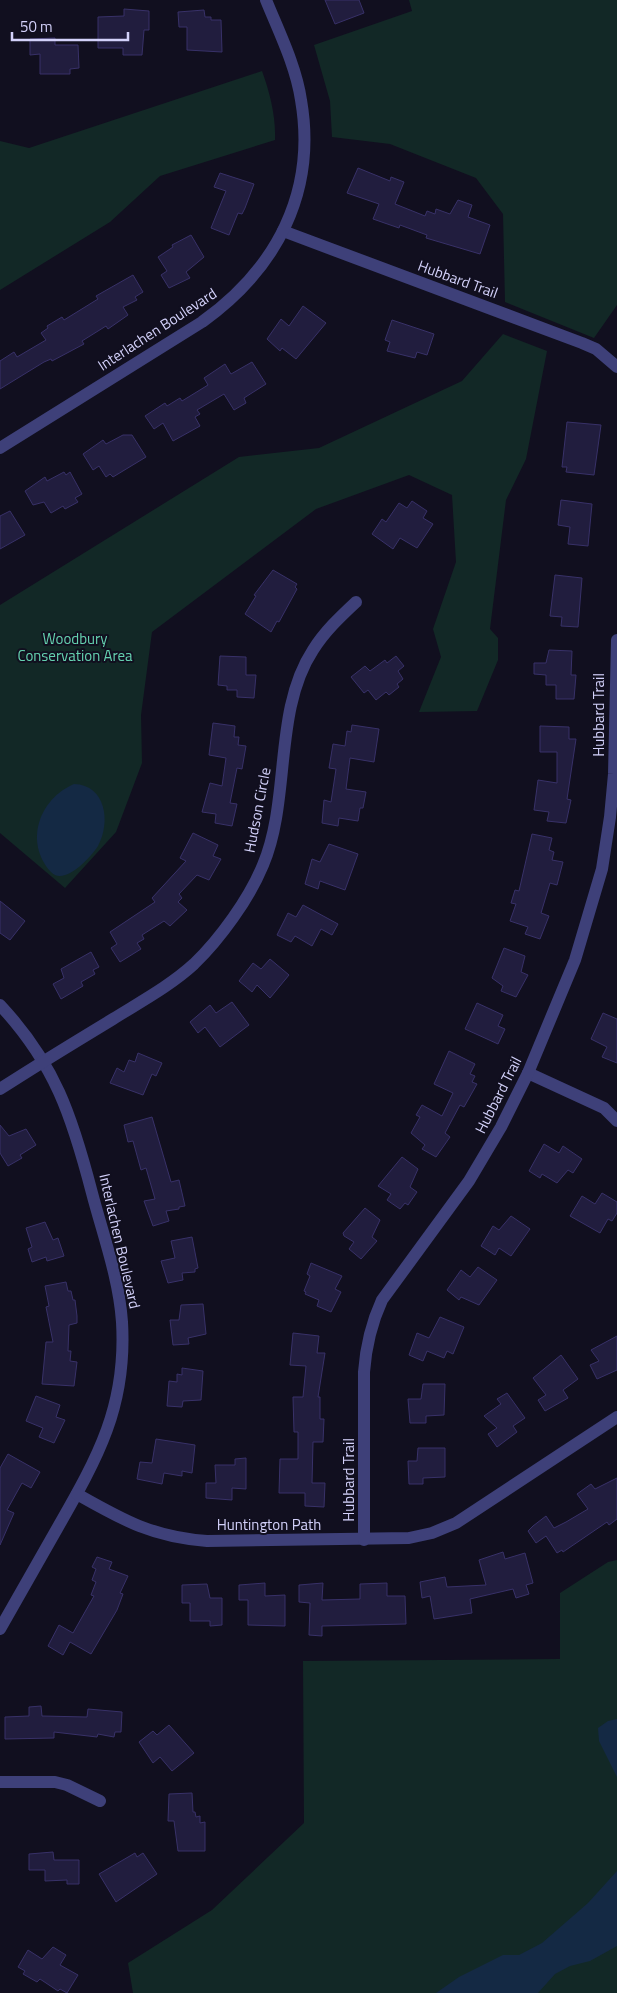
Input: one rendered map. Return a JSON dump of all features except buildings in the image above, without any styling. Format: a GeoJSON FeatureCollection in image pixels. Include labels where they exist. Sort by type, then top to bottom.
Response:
{"type":"FeatureCollection","features":[{"type":"Feature","properties":{"kind":"street","name":"Interlachen Boulevard"},"geometry":{"type":"LineString","coordinates":[[0,448],[226,305],[250,282],[268,258],[283,231],[298,190],[303,168],[304,123],[296,78],[266,0]]}},
{"type":"Feature","properties":{"kind":"street","name":"Hubbard Trail"},"geometry":{"type":"LineString","coordinates":[[283,231],[582,343],[596,349],[617,366]]}},
{"type":"Feature","properties":{"kind":"street","name":"Hudson Circle"},"geometry":{"type":"LineString","coordinates":[[0,1089],[155,993],[194,964],[228,927],[263,865],[278,808],[288,724],[296,686],[312,651],[331,626],[356,602]]}},
{"type":"Feature","properties":{"kind":"street","name":"Hubbard Trail"},"geometry":{"type":"LineString","coordinates":[[364,1540],[364,1372],[366,1346],[372,1323],[392,1287],[469,1181],[528,1073],[559,1003],[589,917],[613,818],[617,640]]}},
{"type":"Feature","properties":{"kind":"street","name":"Interlachen Boulevard"},"geometry":{"type":"LineString","coordinates":[[0,1005],[20,1026],[44,1061],[62,1094],[76,1131],[115,1278],[122,1321],[119,1389],[99,1453],[0,1629]]}},
{"type":"Feature","properties":{"kind":"street"},"geometry":{"type":"LineString","coordinates":[[528,1073],[604,1108],[617,1120]]}},
{"type":"Feature","properties":{"kind":"street","name":"Huntington Path"},"geometry":{"type":"LineString","coordinates":[[77,1494],[137,1526],[159,1534],[182,1539],[364,1540],[409,1538],[432,1533],[456,1523],[617,1417]]}},
{"type":"Feature","properties":{"kind":"street"},"geometry":{"type":"LineString","coordinates":[[0,1782],[55,1782],[67,1785],[100,1801]]}},
{"type":"Feature","properties":{"kind":"green space"},"geometry":{"type":"Polygon","coordinates":[[[409,0],[617,0],[617,305],[594,338],[505,302],[503,214],[476,178],[390,144],[332,137],[330,101],[314,45],[412,11],[409,0]]]}},
{"type":"Feature","properties":{"kind":"green space"},"geometry":{"type":"Polygon","coordinates":[[[262,71],[272,105],[275,140],[160,176],[110,222],[0,290],[0,141],[29,148],[262,71]]]}},
{"type":"Feature","properties":{"kind":"green space","name":"Woodbury Conservation Area"},"geometry":{"type":"Polygon","coordinates":[[[503,334],[547,351],[526,459],[506,500],[490,629],[498,638],[498,660],[477,711],[419,712],[441,657],[433,629],[456,562],[452,495],[409,475],[316,509],[152,632],[141,715],[142,763],[116,832],[65,888],[0,833],[0,605],[239,457],[319,448],[462,381],[503,334]]]}},
{"type":"Feature","properties":{"kind":"green space"},"geometry":{"type":"Polygon","coordinates":[[[617,1560],[617,1993],[133,1993],[128,1963],[212,1910],[304,1823],[303,1661],[560,1659],[560,1593],[608,1562],[617,1560]]]}},
{"type":"Feature","properties":{"kind":"water"},"geometry":{"type":"Polygon","coordinates":[[[74,784],[85,786],[99,798],[105,816],[104,826],[98,846],[84,863],[70,873],[57,876],[51,872],[38,848],[39,822],[52,800],[74,784]]]}},
{"type":"Feature","properties":{"kind":"water"},"geometry":{"type":"Polygon","coordinates":[[[617,1719],[617,1777],[599,1741],[598,1728],[608,1721],[617,1719]]]}},
{"type":"Feature","properties":{"kind":"water"},"geometry":{"type":"Polygon","coordinates":[[[617,1871],[617,1946],[590,1961],[570,1966],[555,1974],[538,1993],[436,1993],[459,1977],[503,1955],[519,1955],[542,1943],[588,1903],[617,1871]]]}}]}
